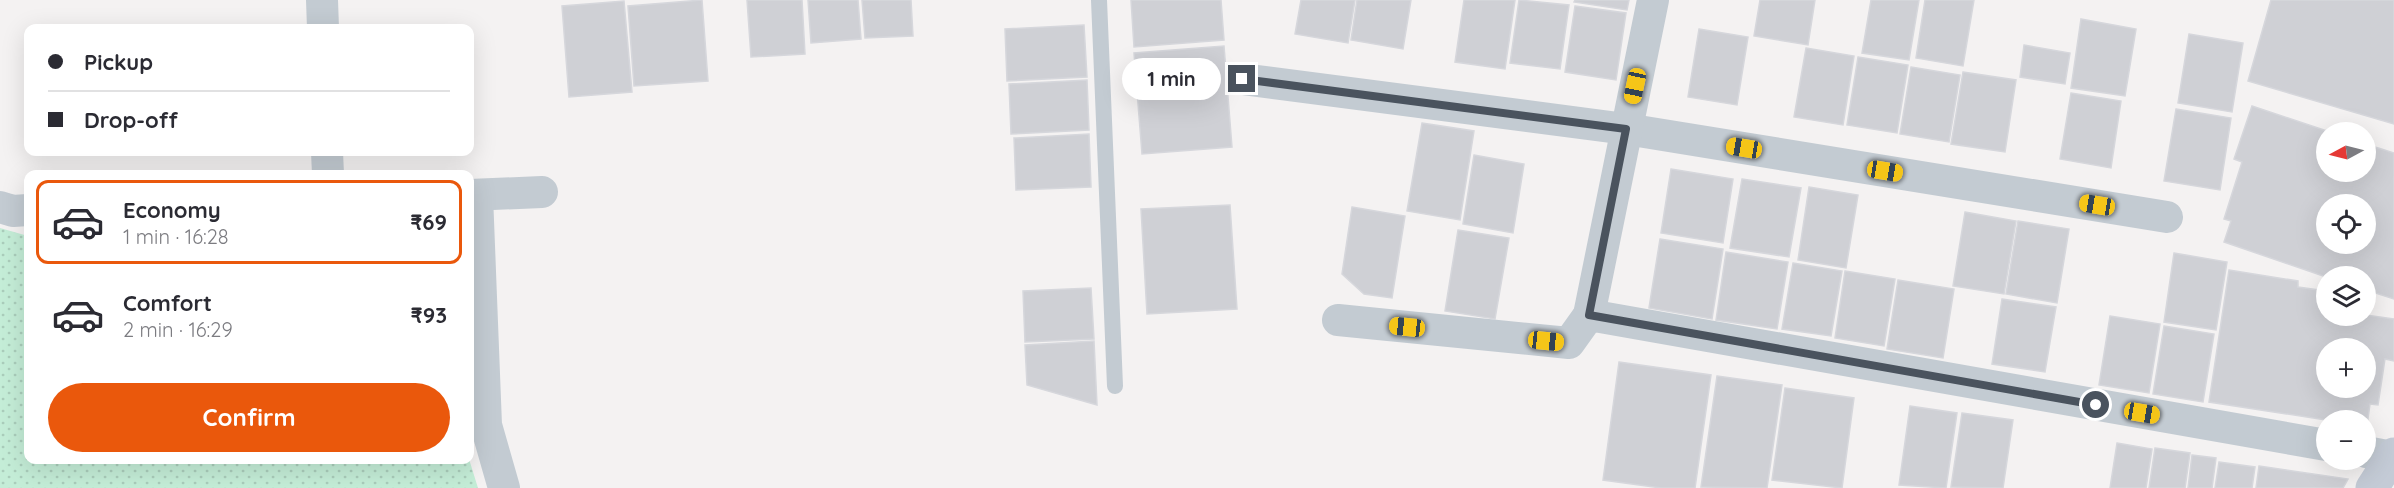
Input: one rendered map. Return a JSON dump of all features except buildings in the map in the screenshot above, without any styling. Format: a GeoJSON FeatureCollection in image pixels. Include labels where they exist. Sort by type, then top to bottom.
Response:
{"type":"FeatureCollection","features":[{"type":"Feature","properties":{"kind":"street"},"geometry":{"type":"LineString","coordinates":[[322,0],[323,24]]}},
{"type":"Feature","properties":{"kind":"street"},"geometry":{"type":"LineString","coordinates":[[1338,320],[1569,343],[1589,315],[1653,0]]}},
{"type":"Feature","properties":{"kind":"street"},"geometry":{"type":"LineString","coordinates":[[1242,79],[1626,129],[2167,217]]}},
{"type":"Feature","properties":{"kind":"street"},"geometry":{"type":"LineString","coordinates":[[474,195],[542,192]]}},
{"type":"Feature","properties":{"kind":"street"},"geometry":{"type":"LineString","coordinates":[[0,207],[13,211],[24,210]]}},
{"type":"Feature","properties":{"kind":"street"},"geometry":{"type":"LineString","coordinates":[[474,213],[486,425],[504,488]]}},
{"type":"Feature","properties":{"kind":"street"},"geometry":{"type":"LineString","coordinates":[[1589,315],[2316,444]]}},
{"type":"Feature","properties":{"kind":"street"},"geometry":{"type":"LineString","coordinates":[[2372,488],[2384,454]]}},
{"type":"Feature","properties":{"kind":"lane"},"geometry":{"type":"LineString","coordinates":[[1098,0],[1115,386]]}},
{"type":"Feature","properties":{"kind":"green space"},"geometry":{"type":"Polygon","coordinates":[[[0,228],[24,235],[24,464],[471,464],[478,488],[0,488],[0,228]]]}},
{"type":"Feature","properties":{"kind":"route"},"geometry":{"type":"LineString","coordinates":[[1242,79],[1626,129],[1589,315],[2096,405]]}}]}
